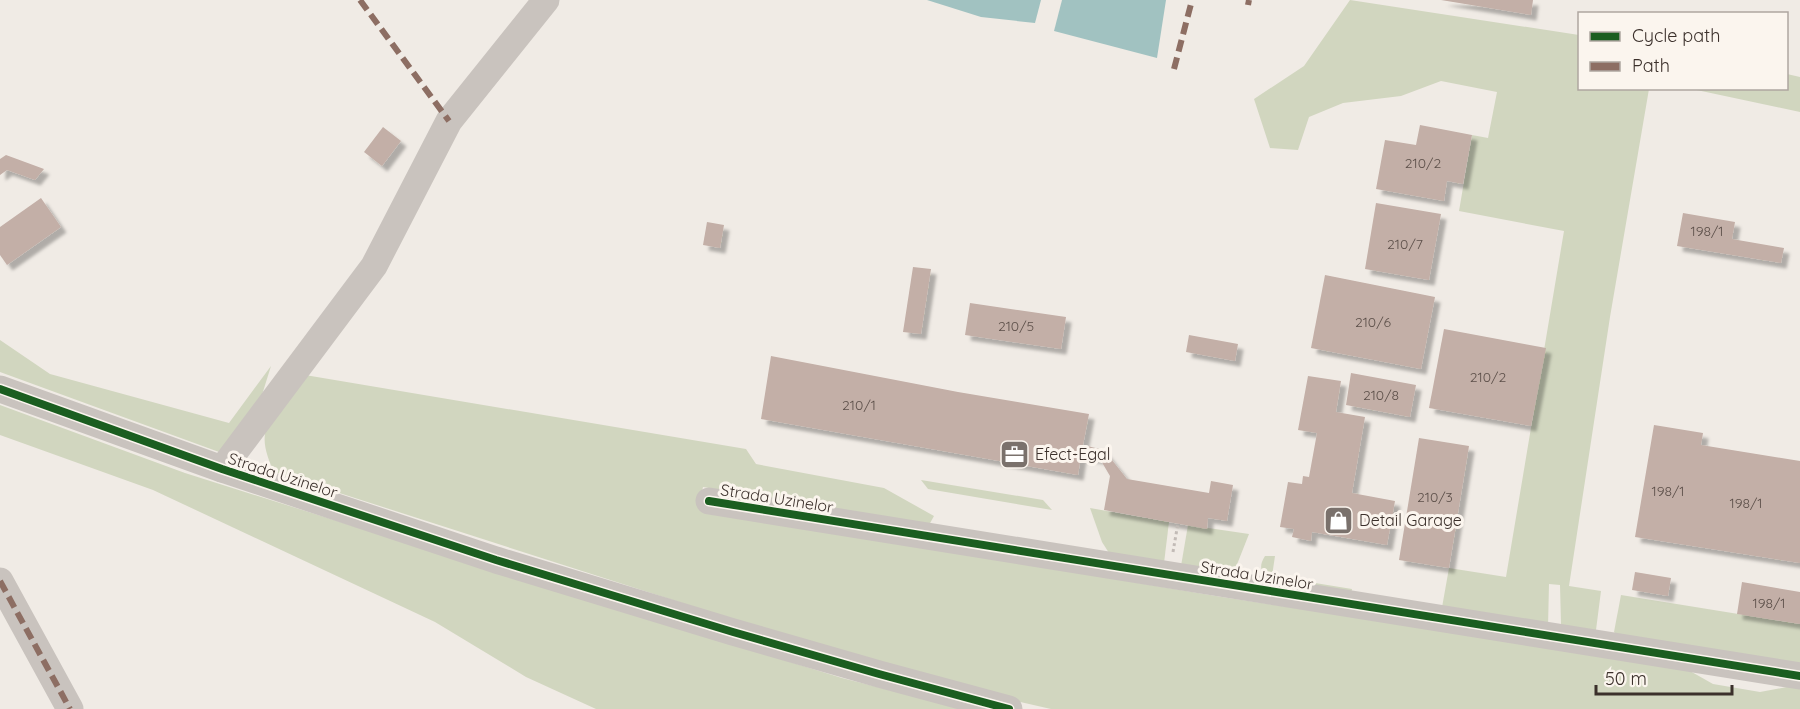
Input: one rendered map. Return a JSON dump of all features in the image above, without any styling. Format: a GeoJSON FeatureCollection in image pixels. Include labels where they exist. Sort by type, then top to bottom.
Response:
{"type":"FeatureCollection","features":[{"type":"Feature","properties":{"kind":"street","name":"Strada Uzinelor"},"geometry":{"type":"LineString","coordinates":[[222,469],[374,266],[449,121],[546,0]]}},
{"type":"Feature","properties":{"kind":"street","name":"Strada Uzinelor"},"geometry":{"type":"LineString","coordinates":[[0,389],[222,469],[496,560],[733,632],[1009,709]]}},
{"type":"Feature","properties":{"kind":"street","name":"Strada Uzinelor"},"geometry":{"type":"LineString","coordinates":[[709,501],[1800,676]]}},
{"type":"Feature","properties":{"kind":"street"},"geometry":{"type":"LineString","coordinates":[[0,581],[70,709]]}},
{"type":"Feature","properties":{"kind":"path"},"geometry":{"type":"LineString","coordinates":[[1169,575],[1178,523]]}},
{"type":"Feature","properties":{"kind":"green space"},"geometry":{"type":"Polygon","coordinates":[[[1350,0],[1578,35],[1578,90],[1649,90],[1610,317],[1569,586],[1601,591],[1596,630],[1567,631],[1561,624],[1560,585],[1549,584],[1548,627],[1441,613],[1449,568],[1506,577],[1564,231],[1459,211],[1472,135],[1488,138],[1497,92],[1441,81],[1401,96],[1343,103],[1309,117],[1298,150],[1270,148],[1254,99],[1304,66],[1350,0]]]}},
{"type":"Feature","properties":{"kind":"green space"},"geometry":{"type":"Polygon","coordinates":[[[1788,74],[1800,77],[1800,112],[1697,90],[1788,90],[1788,74]]]}},
{"type":"Feature","properties":{"kind":"green space"},"geometry":{"type":"Polygon","coordinates":[[[0,340],[50,374],[229,423],[271,366],[261,398],[219,452],[0,372],[0,340]]]}},
{"type":"Feature","properties":{"kind":"green space"},"geometry":{"type":"Polygon","coordinates":[[[305,375],[746,449],[756,464],[884,488],[934,516],[929,525],[703,487],[698,509],[1222,597],[1527,643],[1690,671],[1713,684],[1760,692],[1792,686],[1800,688],[1800,709],[1051,709],[973,691],[794,639],[274,472],[265,444],[267,426],[281,403],[305,375]]]}},
{"type":"Feature","properties":{"kind":"green space"},"geometry":{"type":"Polygon","coordinates":[[[0,405],[185,473],[445,555],[842,678],[964,709],[596,709],[526,677],[435,622],[153,490],[0,435],[0,405]]]}},
{"type":"Feature","properties":{"kind":"green space"},"geometry":{"type":"Polygon","coordinates":[[[921,480],[1043,500],[1052,510],[928,489],[921,480]]]}},
{"type":"Feature","properties":{"kind":"green space"},"geometry":{"type":"Polygon","coordinates":[[[1090,508],[1169,522],[1164,563],[1109,553],[1102,542],[1090,508]]]}},
{"type":"Feature","properties":{"kind":"green space"},"geometry":{"type":"Polygon","coordinates":[[[1188,525],[1249,534],[1236,567],[1226,574],[1181,566],[1188,525]]]}},
{"type":"Feature","properties":{"kind":"green space"},"geometry":{"type":"Polygon","coordinates":[[[1265,556],[1275,556],[1272,576],[1352,589],[1351,595],[1264,577],[1261,566],[1265,556]]]}},
{"type":"Feature","properties":{"kind":"green space"},"geometry":{"type":"Polygon","coordinates":[[[1621,595],[1800,624],[1800,668],[1619,638],[1614,632],[1621,595]]]}},
{"type":"Feature","properties":{"kind":"water"},"geometry":{"type":"Polygon","coordinates":[[[927,0],[1041,0],[1035,23],[981,17],[927,0]]]}},
{"type":"Feature","properties":{"kind":"water"},"geometry":{"type":"Polygon","coordinates":[[[1062,0],[1166,0],[1157,58],[1054,31],[1062,0]]]}},
{"type":"Feature","properties":{"kind":"building"},"geometry":{"type":"Polygon","coordinates":[[[1441,0],[1533,0],[1531,15],[1441,0]]]}},
{"type":"Feature","properties":{"kind":"building"},"geometry":{"type":"Polygon","coordinates":[[[1420,125],[1472,135],[1463,184],[1447,181],[1444,201],[1376,189],[1385,140],[1416,145],[1420,125]]]}},
{"type":"Feature","properties":{"kind":"building"},"geometry":{"type":"Polygon","coordinates":[[[383,127],[401,141],[382,166],[364,152],[383,127]]]}},
{"type":"Feature","properties":{"kind":"building"},"geometry":{"type":"Polygon","coordinates":[[[6,155],[44,169],[35,180],[7,170],[0,175],[0,159],[6,155]]]}},
{"type":"Feature","properties":{"kind":"building"},"geometry":{"type":"Polygon","coordinates":[[[41,198],[61,227],[7,265],[0,255],[0,227],[41,198]]]}},
{"type":"Feature","properties":{"kind":"building"},"geometry":{"type":"Polygon","coordinates":[[[1376,203],[1441,214],[1429,280],[1365,269],[1376,203]]]}},
{"type":"Feature","properties":{"kind":"building"},"geometry":{"type":"Polygon","coordinates":[[[1683,213],[1735,222],[1732,239],[1784,248],[1781,263],[1677,246],[1683,213]]]}},
{"type":"Feature","properties":{"kind":"building"},"geometry":{"type":"Polygon","coordinates":[[[707,222],[724,225],[720,248],[703,245],[707,222]]]}},
{"type":"Feature","properties":{"kind":"building"},"geometry":{"type":"Polygon","coordinates":[[[913,267],[931,269],[921,334],[903,332],[913,267]]]}},
{"type":"Feature","properties":{"kind":"building"},"geometry":{"type":"Polygon","coordinates":[[[1325,275],[1435,297],[1421,369],[1311,348],[1325,275]]]}},
{"type":"Feature","properties":{"kind":"building"},"geometry":{"type":"Polygon","coordinates":[[[970,303],[1066,317],[1061,349],[965,335],[970,303]]]}},
{"type":"Feature","properties":{"kind":"building"},"geometry":{"type":"Polygon","coordinates":[[[1444,329],[1546,348],[1531,426],[1429,408],[1444,329]]]}},
{"type":"Feature","properties":{"kind":"building"},"geometry":{"type":"Polygon","coordinates":[[[1189,335],[1238,344],[1235,361],[1186,352],[1189,335]]]}},
{"type":"Feature","properties":{"kind":"building"},"geometry":{"type":"Polygon","coordinates":[[[771,356],[958,392],[1089,414],[1083,445],[1104,450],[1127,479],[1209,493],[1211,481],[1233,485],[1227,521],[1208,518],[1207,529],[1104,510],[1110,476],[1100,459],[1081,456],[1078,475],[761,419],[771,356]]]}},
{"type":"Feature","properties":{"kind":"building"},"geometry":{"type":"Polygon","coordinates":[[[1351,373],[1416,385],[1410,417],[1346,405],[1351,373]]]}},
{"type":"Feature","properties":{"kind":"building"},"geometry":{"type":"Polygon","coordinates":[[[1308,376],[1341,381],[1336,412],[1365,417],[1352,493],[1395,501],[1387,545],[1312,532],[1311,541],[1292,537],[1294,529],[1280,527],[1288,482],[1302,484],[1303,476],[1309,477],[1317,433],[1298,430],[1308,376]]]}},
{"type":"Feature","properties":{"kind":"building"},"geometry":{"type":"Polygon","coordinates":[[[1654,425],[1703,433],[1701,445],[1800,461],[1800,563],[1635,537],[1654,425]]]}},
{"type":"Feature","properties":{"kind":"building"},"geometry":{"type":"Polygon","coordinates":[[[1419,438],[1469,446],[1449,568],[1399,560],[1419,438]]]}},
{"type":"Feature","properties":{"kind":"building"},"geometry":{"type":"Polygon","coordinates":[[[1635,572],[1671,578],[1668,596],[1632,590],[1635,572]]]}},
{"type":"Feature","properties":{"kind":"building"},"geometry":{"type":"Polygon","coordinates":[[[1742,582],[1800,592],[1800,624],[1737,614],[1742,582]]]}},
{"type":"Feature","properties":{"kind":"marked path"},"geometry":{"type":"LineString","coordinates":[[360,0],[449,121]]}},
{"type":"Feature","properties":{"kind":"marked path"},"geometry":{"type":"LineString","coordinates":[[1174,69],[1192,0]]}},
{"type":"Feature","properties":{"kind":"marked path"},"geometry":{"type":"LineString","coordinates":[[1248,5],[1249,0]]}},
{"type":"Feature","properties":{"kind":"marked path"},"geometry":{"type":"LineString","coordinates":[[0,581],[70,709]]}},
{"type":"Feature","properties":{"kind":"cycle path"},"geometry":{"type":"LineString","coordinates":[[0,389],[222,469],[496,560],[733,632],[1009,709]]}},
{"type":"Feature","properties":{"kind":"cycle path"},"geometry":{"type":"LineString","coordinates":[[709,501],[1800,676]]}},
{"type":"Feature","properties":{"kind":"place","name":"Efect-Egal"},"geometry":{"type":"Point","coordinates":[1014,454]}},
{"type":"Feature","properties":{"kind":"place","name":"Detail Garage"},"geometry":{"type":"Point","coordinates":[1338,520]}}]}
